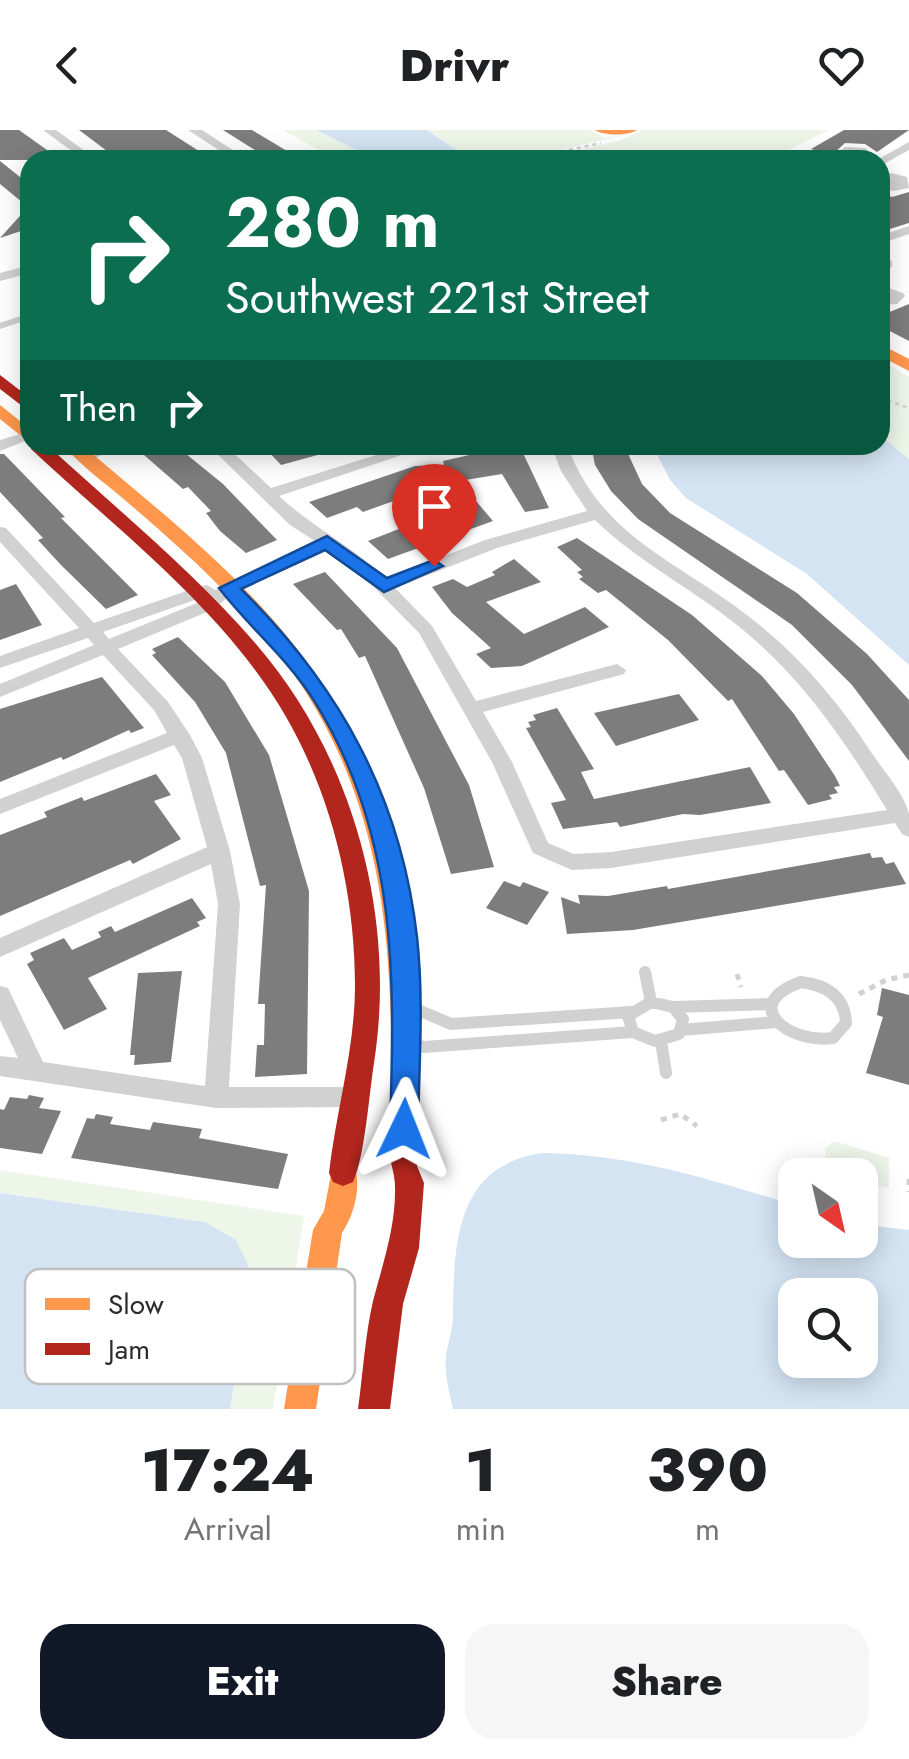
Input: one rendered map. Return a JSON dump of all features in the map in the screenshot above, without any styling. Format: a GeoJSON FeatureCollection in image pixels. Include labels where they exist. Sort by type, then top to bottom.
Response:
{"type":"FeatureCollection","features":[{"type":"Feature","properties":{"kind":"street"},"geometry":{"type":"LineString","coordinates":[[48,130],[77,150]]}},
{"type":"Feature","properties":{"kind":"street"},"geometry":{"type":"LineString","coordinates":[[194,130],[226,150]]}},
{"type":"Feature","properties":{"kind":"street"},"geometry":{"type":"LineString","coordinates":[[0,380],[20,398]]}},
{"type":"Feature","properties":{"kind":"street"},"geometry":{"type":"LineString","coordinates":[[0,410],[20,429]]}},
{"type":"Feature","properties":{"kind":"street"},"geometry":{"type":"LineString","coordinates":[[47,455],[201,598],[279,686],[323,766],[353,861],[368,985],[358,1097],[346,1141],[333,1160],[324,1213],[328,1230],[322,1269]]}},
{"type":"Feature","properties":{"kind":"street"},"geometry":{"type":"LineString","coordinates":[[82,455],[264,622],[307,674],[359,763],[380,820],[396,883],[408,1005],[403,1166],[410,1184],[404,1248],[388,1304],[374,1409]]}},
{"type":"Feature","properties":{"kind":"street"},"geometry":{"type":"LineString","coordinates":[[227,455],[296,521],[384,586],[433,640],[502,762],[535,842],[552,857],[583,862],[622,859],[905,822],[849,731],[794,666],[738,616],[633,547],[596,514],[572,481],[563,455]]}},
{"type":"Feature","properties":{"kind":"street"},"geometry":{"type":"LineString","coordinates":[[270,494],[393,455]]}},
{"type":"Feature","properties":{"kind":"street"},"geometry":{"type":"LineString","coordinates":[[384,586],[491,544],[596,514]]}},
{"type":"Feature","properties":{"kind":"street"},"geometry":{"type":"LineString","coordinates":[[0,532],[161,706],[196,768],[228,892],[216,1098]]}},
{"type":"Feature","properties":{"kind":"street"},"geometry":{"type":"LineString","coordinates":[[0,662],[201,598],[327,542]]}},
{"type":"Feature","properties":{"kind":"street"},"geometry":{"type":"LineString","coordinates":[[1,566],[22,559]]}},
{"type":"Feature","properties":{"kind":"street"},"geometry":{"type":"LineString","coordinates":[[0,691],[106,649],[201,598]]}},
{"type":"Feature","properties":{"kind":"street"},"geometry":{"type":"LineString","coordinates":[[472,708],[617,670]]}},
{"type":"Feature","properties":{"kind":"street"},"geometry":{"type":"LineString","coordinates":[[0,807],[180,735]]}},
{"type":"Feature","properties":{"kind":"street"},"geometry":{"type":"LineString","coordinates":[[0,948],[219,851]]}},
{"type":"Feature","properties":{"kind":"street"},"geometry":{"type":"LineString","coordinates":[[368,985],[383,1004],[388,1032],[406,1042]]}},
{"type":"Feature","properties":{"kind":"street"},"geometry":{"type":"LineString","coordinates":[[0,995],[26,1044],[34,1070]]}},
{"type":"Feature","properties":{"kind":"street"},"geometry":{"type":"LineString","coordinates":[[0,1066],[216,1098],[358,1097]]}},
{"type":"Feature","properties":{"kind":"street"},"geometry":{"type":"LineString","coordinates":[[300,1409],[304,1384]]}},
{"type":"Feature","properties":{"kind":"lane"},"geometry":{"type":"LineString","coordinates":[[645,972],[651,1002]]}},
{"type":"Feature","properties":{"kind":"lane"},"geometry":{"type":"LineString","coordinates":[[802,982],[814,983],[836,994],[847,1013],[841,1032],[821,1041],[796,1038],[777,1022],[772,1004],[781,988],[802,982]]}},
{"type":"Feature","properties":{"kind":"lane"},"geometry":{"type":"LineString","coordinates":[[408,1005],[451,1024],[630,1012],[651,1002],[673,1007],[772,1004]]}},
{"type":"Feature","properties":{"kind":"lane"},"geometry":{"type":"LineString","coordinates":[[673,1007],[683,1019],[682,1030]]}},
{"type":"Feature","properties":{"kind":"lane"},"geometry":{"type":"LineString","coordinates":[[630,1012],[628,1023],[632,1032],[646,1041],[661,1041],[682,1030],[777,1022]]}},
{"type":"Feature","properties":{"kind":"lane"},"geometry":{"type":"LineString","coordinates":[[406,1042],[424,1047],[632,1032]]}},
{"type":"Feature","properties":{"kind":"lane"},"geometry":{"type":"LineString","coordinates":[[661,1041],[666,1073]]}},
{"type":"Feature","properties":{"kind":"path"},"geometry":{"type":"LineString","coordinates":[[567,150],[626,137],[618,131]]}},
{"type":"Feature","properties":{"kind":"path"},"geometry":{"type":"LineString","coordinates":[[737,974],[741,988]]}},
{"type":"Feature","properties":{"kind":"path"},"geometry":{"type":"LineString","coordinates":[[860,994],[886,980],[909,974]]}},
{"type":"Feature","properties":{"kind":"path"},"geometry":{"type":"LineString","coordinates":[[662,1120],[683,1115],[697,1126]]}},
{"type":"Feature","properties":{"kind":"path"},"geometry":{"type":"LineString","coordinates":[[909,1179],[909,1192]]}},
{"type":"Feature","properties":{"kind":"shaded area"},"geometry":{"type":"Polygon","coordinates":[[[283,130],[316,130],[357,150],[319,150],[283,130]]]}},
{"type":"Feature","properties":{"kind":"shaded area"},"geometry":{"type":"Polygon","coordinates":[[[427,130],[590,130],[604,138],[625,135],[559,150],[456,150],[427,130]]]}},
{"type":"Feature","properties":{"kind":"shaded area"},"geometry":{"type":"Polygon","coordinates":[[[642,130],[829,130],[788,150],[577,150],[619,141],[642,130]]]}},
{"type":"Feature","properties":{"kind":"shaded area"},"geometry":{"type":"Polygon","coordinates":[[[890,365],[909,377],[909,459],[890,443],[890,365]]]}},
{"type":"Feature","properties":{"kind":"shaded area"},"geometry":{"type":"Polygon","coordinates":[[[834,1141],[889,1158],[889,1188],[878,1186],[878,1158],[825,1158],[825,1148],[834,1141]]]}},
{"type":"Feature","properties":{"kind":"shaded area"},"geometry":{"type":"Polygon","coordinates":[[[0,1170],[304,1216],[295,1269],[230,1269],[205,1222],[0,1193],[0,1170]]]}},
{"type":"Feature","properties":{"kind":"shaded area"},"geometry":{"type":"Polygon","coordinates":[[[277,1384],[273,1409],[230,1409],[234,1385],[277,1384]]]}},
{"type":"Feature","properties":{"kind":"water"},"geometry":{"type":"Polygon","coordinates":[[[316,130],[427,130],[456,150],[357,150],[316,130]]]}},
{"type":"Feature","properties":{"kind":"water"},"geometry":{"type":"Polygon","coordinates":[[[890,443],[909,459],[909,665],[807,574],[686,498],[670,480],[657,455],[890,455],[890,443]]]}},
{"type":"Feature","properties":{"kind":"water"},"geometry":{"type":"Polygon","coordinates":[[[543,1153],[576,1154],[671,1170],[733,1186],[778,1200],[778,1258],[878,1258],[878,1226],[909,1230],[909,1409],[453,1409],[446,1362],[459,1236],[476,1191],[492,1173],[514,1160],[543,1153]]]}},
{"type":"Feature","properties":{"kind":"water"},"geometry":{"type":"Polygon","coordinates":[[[0,1193],[205,1222],[236,1240],[248,1269],[25,1269],[25,1384],[234,1384],[230,1409],[0,1409],[0,1193]]]}},
{"type":"Feature","properties":{"kind":"building"},"geometry":{"type":"Polygon","coordinates":[[[0,130],[19,130],[47,150],[20,150],[20,160],[0,160],[0,130]]]}},
{"type":"Feature","properties":{"kind":"building"},"geometry":{"type":"Polygon","coordinates":[[[79,130],[166,130],[197,150],[106,150],[79,130]]]}},
{"type":"Feature","properties":{"kind":"building"},"geometry":{"type":"Polygon","coordinates":[[[223,130],[252,130],[285,150],[255,150],[223,130]]]}},
{"type":"Feature","properties":{"kind":"building"},"geometry":{"type":"Polygon","coordinates":[[[844,130],[909,130],[880,150],[845,143],[837,150],[811,149],[844,130]]]}},
{"type":"Feature","properties":{"kind":"building"},"geometry":{"type":"Polygon","coordinates":[[[0,161],[20,177],[20,200],[0,184],[0,161]]]}},
{"type":"Feature","properties":{"kind":"building"},"geometry":{"type":"Polygon","coordinates":[[[909,192],[909,223],[890,229],[890,196],[909,192]]]}},
{"type":"Feature","properties":{"kind":"building"},"geometry":{"type":"Polygon","coordinates":[[[20,216],[20,231],[0,238],[20,216]]]}},
{"type":"Feature","properties":{"kind":"building"},"geometry":{"type":"Polygon","coordinates":[[[909,304],[909,341],[890,331],[890,312],[909,304]]]}},
{"type":"Feature","properties":{"kind":"building"},"geometry":{"type":"Polygon","coordinates":[[[0,454],[138,595],[106,609],[61,565],[38,540],[43,538],[0,492],[0,454]]]}},
{"type":"Feature","properties":{"kind":"building"},"geometry":{"type":"Polygon","coordinates":[[[144,455],[187,455],[223,484],[277,540],[246,553],[220,531],[206,513],[211,511],[188,487],[183,489],[144,455]]]}},
{"type":"Feature","properties":{"kind":"building"},"geometry":{"type":"Polygon","coordinates":[[[272,455],[317,455],[281,465],[272,455]]]}},
{"type":"Feature","properties":{"kind":"building"},"geometry":{"type":"Polygon","coordinates":[[[469,455],[524,455],[549,508],[525,512],[502,474],[459,481],[493,521],[388,559],[368,541],[445,511],[427,489],[363,512],[357,507],[327,518],[309,502],[415,466],[444,465],[443,461],[469,455]]]}},
{"type":"Feature","properties":{"kind":"building"},"geometry":{"type":"Polygon","coordinates":[[[593,455],[629,455],[642,484],[670,513],[797,593],[867,654],[909,700],[909,761],[852,685],[792,625],[638,519],[611,491],[593,455]]]}},
{"type":"Feature","properties":{"kind":"building"},"geometry":{"type":"Polygon","coordinates":[[[577,538],[692,615],[762,676],[794,714],[835,776],[840,786],[834,787],[838,793],[829,795],[832,799],[808,805],[784,770],[779,771],[732,699],[728,701],[668,640],[606,590],[598,593],[579,579],[583,577],[577,572],[582,570],[557,547],[577,538]]]}},
{"type":"Feature","properties":{"kind":"building"},"geometry":{"type":"Polygon","coordinates":[[[514,559],[541,582],[486,602],[524,634],[585,607],[609,627],[522,666],[491,668],[476,654],[491,648],[452,613],[432,587],[453,579],[467,587],[495,575],[492,572],[514,559]]]}},
{"type":"Feature","properties":{"kind":"building"},"geometry":{"type":"Polygon","coordinates":[[[325,572],[397,648],[469,785],[494,867],[451,874],[424,788],[365,656],[359,658],[341,629],[337,630],[293,584],[325,572]]]}},
{"type":"Feature","properties":{"kind":"building"},"geometry":{"type":"Polygon","coordinates":[[[16,584],[42,625],[0,640],[0,590],[16,584]]]}},
{"type":"Feature","properties":{"kind":"building"},"geometry":{"type":"Polygon","coordinates":[[[178,637],[225,682],[269,755],[309,891],[307,1074],[255,1077],[257,1045],[264,1045],[265,1004],[258,1004],[266,885],[260,886],[226,753],[195,702],[152,655],[156,653],[152,649],[178,637]]]}},
{"type":"Feature","properties":{"kind":"building"},"geometry":{"type":"Polygon","coordinates":[[[102,677],[144,728],[131,733],[129,730],[63,760],[61,757],[0,782],[0,709],[102,677]]]}},
{"type":"Feature","properties":{"kind":"building"},"geometry":{"type":"Polygon","coordinates":[[[679,694],[699,720],[616,746],[594,713],[679,694]]]}},
{"type":"Feature","properties":{"kind":"building"},"geometry":{"type":"Polygon","coordinates":[[[557,708],[594,769],[581,772],[594,799],[750,767],[771,803],[620,827],[617,822],[563,829],[551,803],[566,800],[526,728],[531,727],[528,722],[536,720],[533,715],[557,708]]]}},
{"type":"Feature","properties":{"kind":"building"},"geometry":{"type":"Polygon","coordinates":[[[156,774],[171,795],[154,801],[181,839],[133,864],[130,860],[0,916],[0,835],[47,817],[44,812],[82,797],[84,801],[156,774]]]}},
{"type":"Feature","properties":{"kind":"building"},"geometry":{"type":"Polygon","coordinates":[[[870,853],[872,858],[882,857],[886,864],[894,862],[906,884],[633,930],[567,934],[561,897],[580,904],[578,895],[608,896],[667,886],[668,889],[870,853]]]}},
{"type":"Feature","properties":{"kind":"building"},"geometry":{"type":"Polygon","coordinates":[[[504,881],[520,887],[523,882],[549,892],[527,925],[486,908],[504,881]]]}},
{"type":"Feature","properties":{"kind":"building"},"geometry":{"type":"Polygon","coordinates":[[[192,898],[206,918],[197,922],[200,926],[88,978],[107,1009],[64,1030],[27,964],[34,960],[30,953],[64,938],[72,950],[101,937],[98,932],[111,926],[115,932],[192,898]]]}},
{"type":"Feature","properties":{"kind":"building"},"geometry":{"type":"Polygon","coordinates":[[[182,971],[171,1062],[134,1065],[135,1055],[130,1055],[138,973],[182,971]]]}},
{"type":"Feature","properties":{"kind":"building"},"geometry":{"type":"Polygon","coordinates":[[[882,988],[909,995],[909,1085],[866,1073],[883,1017],[877,1015],[882,988]]]}},
{"type":"Feature","properties":{"kind":"building"},"geometry":{"type":"Polygon","coordinates":[[[29,1095],[44,1098],[39,1108],[61,1111],[42,1154],[0,1148],[0,1109],[4,1110],[10,1097],[27,1099],[29,1095]]]}},
{"type":"Feature","properties":{"kind":"building"},"geometry":{"type":"Polygon","coordinates":[[[96,1114],[113,1117],[110,1124],[150,1130],[153,1122],[202,1129],[199,1138],[288,1154],[278,1189],[71,1158],[87,1118],[94,1119],[96,1114]]]}},
{"type":"Feature","properties":{"kind":"traffic: slow"},"geometry":{"type":"LineString","coordinates":[[601,130],[631,130]]}},
{"type":"Feature","properties":{"kind":"traffic: slow"},"geometry":{"type":"LineString","coordinates":[[890,355],[909,366]]}},
{"type":"Feature","properties":{"kind":"traffic: slow"},"geometry":{"type":"LineString","coordinates":[[0,410],[20,429]]}},
{"type":"Feature","properties":{"kind":"traffic: slow"},"geometry":{"type":"LineString","coordinates":[[84,455],[240,595],[309,679],[345,739],[371,801],[388,864],[399,930],[404,998],[404,1143]]}},
{"type":"Feature","properties":{"kind":"traffic: slow"},"geometry":{"type":"LineString","coordinates":[[322,1269],[328,1230],[338,1214],[343,1173]]}},
{"type":"Feature","properties":{"kind":"traffic: slow"},"geometry":{"type":"LineString","coordinates":[[300,1409],[304,1384]]}},
{"type":"Feature","properties":{"kind":"traffic: jam"},"geometry":{"type":"LineString","coordinates":[[0,380],[20,398]]}},
{"type":"Feature","properties":{"kind":"traffic: jam"},"geometry":{"type":"LineString","coordinates":[[48,455],[173,570],[250,650],[277,685],[321,764],[351,851],[366,941],[365,1033],[343,1173]]}},
{"type":"Feature","properties":{"kind":"traffic: jam"},"geometry":{"type":"LineString","coordinates":[[374,1409],[388,1304],[404,1248],[410,1183],[403,1166],[404,1143]]}},
{"type":"Feature","properties":{"kind":"route"},"geometry":{"type":"LineString","coordinates":[[404,1129],[408,1005],[404,938],[396,883],[376,808],[359,763],[320,693],[273,632],[228,588],[327,542],[356,560],[384,586],[434,566]]}}]}
